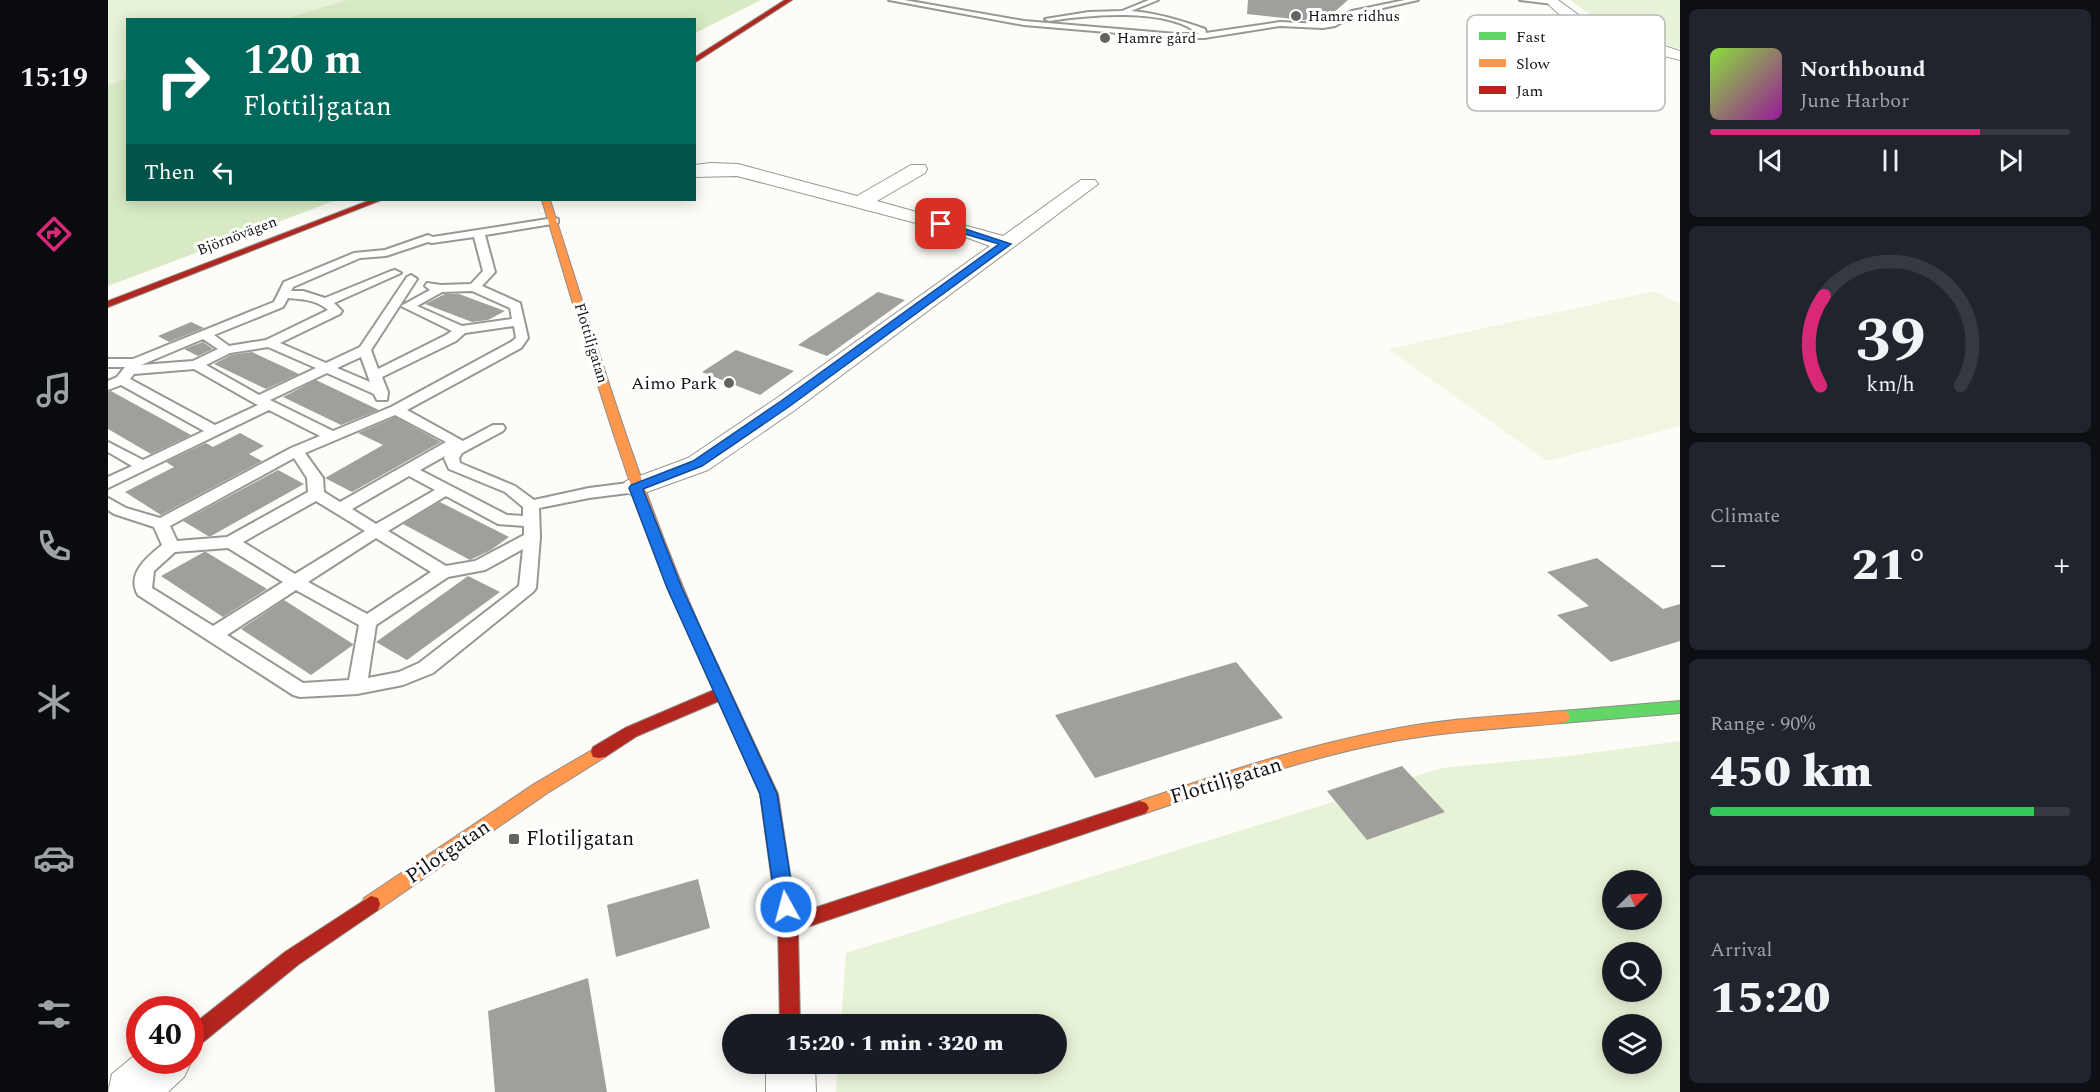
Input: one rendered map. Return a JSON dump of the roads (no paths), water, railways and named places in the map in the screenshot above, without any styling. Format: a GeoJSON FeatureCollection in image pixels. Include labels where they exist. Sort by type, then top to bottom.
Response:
{"type":"FeatureCollection","features":[{"type":"Feature","properties":{"kind":"street"},"geometry":{"type":"LineString","coordinates":[[696,60],[789,0]]}},
{"type":"Feature","properties":{"kind":"street"},"geometry":{"type":"LineString","coordinates":[[1552,1],[1571,15]]}},
{"type":"Feature","properties":{"kind":"street"},"geometry":{"type":"LineString","coordinates":[[1665,51],[1680,56]]}},
{"type":"Feature","properties":{"kind":"street"},"geometry":{"type":"LineString","coordinates":[[860,202],[918,169]]}},
{"type":"Feature","properties":{"kind":"street"},"geometry":{"type":"LineString","coordinates":[[696,171],[738,170],[1006,244]]}},
{"type":"Feature","properties":{"kind":"street"},"geometry":{"type":"LineString","coordinates":[[636,488],[698,464],[786,404],[1088,184]]}},
{"type":"Feature","properties":{"kind":"street","name":"Björnövägen"},"geometry":{"type":"LineString","coordinates":[[108,304],[374,201]]}},
{"type":"Feature","properties":{"kind":"street","name":"Flottiljgatan"},"geometry":{"type":"LineString","coordinates":[[546,201],[636,488],[675,588],[769,794],[788,925],[790,1014]]}},
{"type":"Feature","properties":{"kind":"street","name":"Pilotgatan"},"geometry":{"type":"LineString","coordinates":[[204,1029],[292,958],[540,789],[631,732],[723,693]]}},
{"type":"Feature","properties":{"kind":"street","name":"Flottiljgatan"},"geometry":{"type":"LineString","coordinates":[[788,925],[1238,776],[1362,741],[1430,729],[1680,707]]}},
{"type":"Feature","properties":{"kind":"street"},"geometry":{"type":"LineString","coordinates":[[130,1092],[151,1074]]}},
{"type":"Feature","properties":{"kind":"street"},"geometry":{"type":"LineString","coordinates":[[791,1074],[791,1092]]}},
{"type":"Feature","properties":{"kind":"lane"},"geometry":{"type":"LineString","coordinates":[[892,0],[1009,20],[1163,36],[1204,36],[1280,24],[1329,25],[1354,12],[1416,0]]}},
{"type":"Feature","properties":{"kind":"lane"},"geometry":{"type":"LineString","coordinates":[[1124,11],[1155,0]]}},
{"type":"Feature","properties":{"kind":"lane"},"geometry":{"type":"LineString","coordinates":[[1523,0],[1552,1]]}},
{"type":"Feature","properties":{"kind":"lane"},"geometry":{"type":"LineString","coordinates":[[1009,20],[1044,20],[1095,12],[1124,11],[1186,24],[1202,31],[1204,36]]}},
{"type":"Feature","properties":{"kind":"lane"},"geometry":{"type":"LineString","coordinates":[[1009,20],[1055,35]]}},
{"type":"Feature","properties":{"kind":"lane"},"geometry":{"type":"LineString","coordinates":[[1080,38],[1089,35],[1089,31],[1081,28]]}},
{"type":"Feature","properties":{"kind":"lane"},"geometry":{"type":"LineString","coordinates":[[108,386],[129,371],[204,334],[222,329],[279,304],[288,285],[358,255],[386,253],[430,239],[554,221]]}},
{"type":"Feature","properties":{"kind":"lane"},"geometry":{"type":"LineString","coordinates":[[474,287],[489,272],[479,232]]}},
{"type":"Feature","properties":{"kind":"lane"},"geometry":{"type":"LineString","coordinates":[[386,253],[394,273]]}},
{"type":"Feature","properties":{"kind":"lane"},"geometry":{"type":"LineString","coordinates":[[326,302],[394,273],[440,289]]}},
{"type":"Feature","properties":{"kind":"lane"},"geometry":{"type":"LineString","coordinates":[[108,483],[215,431],[325,368],[365,350],[400,306],[411,279]]}},
{"type":"Feature","properties":{"kind":"lane"},"geometry":{"type":"LineString","coordinates":[[112,511],[161,524],[296,452],[392,412],[516,345],[522,338],[516,306],[474,287],[440,289],[400,306]]}},
{"type":"Feature","properties":{"kind":"lane"},"geometry":{"type":"LineString","coordinates":[[129,371],[196,365],[227,350],[269,343],[336,311],[326,302],[303,295],[284,294]]}},
{"type":"Feature","properties":{"kind":"lane"},"geometry":{"type":"LineString","coordinates":[[400,306],[461,330],[519,322]]}},
{"type":"Feature","properties":{"kind":"lane"},"geometry":{"type":"LineString","coordinates":[[374,376],[451,338],[461,330]]}},
{"type":"Feature","properties":{"kind":"lane"},"geometry":{"type":"LineString","coordinates":[[204,334],[227,350]]}},
{"type":"Feature","properties":{"kind":"lane"},"geometry":{"type":"LineString","coordinates":[[269,343],[381,392]]}},
{"type":"Feature","properties":{"kind":"lane"},"geometry":{"type":"LineString","coordinates":[[340,508],[457,442],[392,412],[374,376],[365,350]]}},
{"type":"Feature","properties":{"kind":"lane"},"geometry":{"type":"LineString","coordinates":[[108,363],[129,371],[215,431]]}},
{"type":"Feature","properties":{"kind":"lane"},"geometry":{"type":"LineString","coordinates":[[196,365],[332,436]]}},
{"type":"Feature","properties":{"kind":"lane"},"geometry":{"type":"LineString","coordinates":[[315,494],[231,542],[171,547],[147,566],[141,579],[144,591],[300,690],[357,687],[403,678],[426,668],[527,588],[531,521],[510,489],[454,466],[451,458],[458,450],[498,428]]}},
{"type":"Feature","properties":{"kind":"lane"},"geometry":{"type":"LineString","coordinates":[[108,446],[143,466]]}},
{"type":"Feature","properties":{"kind":"lane"},"geometry":{"type":"LineString","coordinates":[[440,452],[458,450]]}},
{"type":"Feature","properties":{"kind":"lane"},"geometry":{"type":"LineString","coordinates":[[296,452],[315,478],[315,494]]}},
{"type":"Feature","properties":{"kind":"lane"},"geometry":{"type":"LineString","coordinates":[[409,470],[504,519],[531,521]]}},
{"type":"Feature","properties":{"kind":"lane"},"geometry":{"type":"LineString","coordinates":[[357,687],[368,622],[443,572],[478,566],[531,521],[589,493],[636,488]]}},
{"type":"Feature","properties":{"kind":"lane"},"geometry":{"type":"LineString","coordinates":[[213,635],[294,582],[447,489]]}},
{"type":"Feature","properties":{"kind":"lane"},"geometry":{"type":"LineString","coordinates":[[315,494],[443,572]]}},
{"type":"Feature","properties":{"kind":"lane"},"geometry":{"type":"LineString","coordinates":[[161,524],[171,547]]}},
{"type":"Feature","properties":{"kind":"lane"},"geometry":{"type":"LineString","coordinates":[[231,542],[294,582],[368,622]]}},
{"type":"Feature","properties":{"kind":"place","name":"Hamre ridhus"},"geometry":{"type":"Point","coordinates":[1296,16]}},
{"type":"Feature","properties":{"kind":"place","name":"Hamre gård"},"geometry":{"type":"Point","coordinates":[1105,38]}},
{"type":"Feature","properties":{"kind":"place","name":"Aimo Park"},"geometry":{"type":"Point","coordinates":[729,383]}},
{"type":"Feature","properties":{"kind":"place","name":"Flotiljgatan"},"geometry":{"type":"Point","coordinates":[514,839]}}]}
